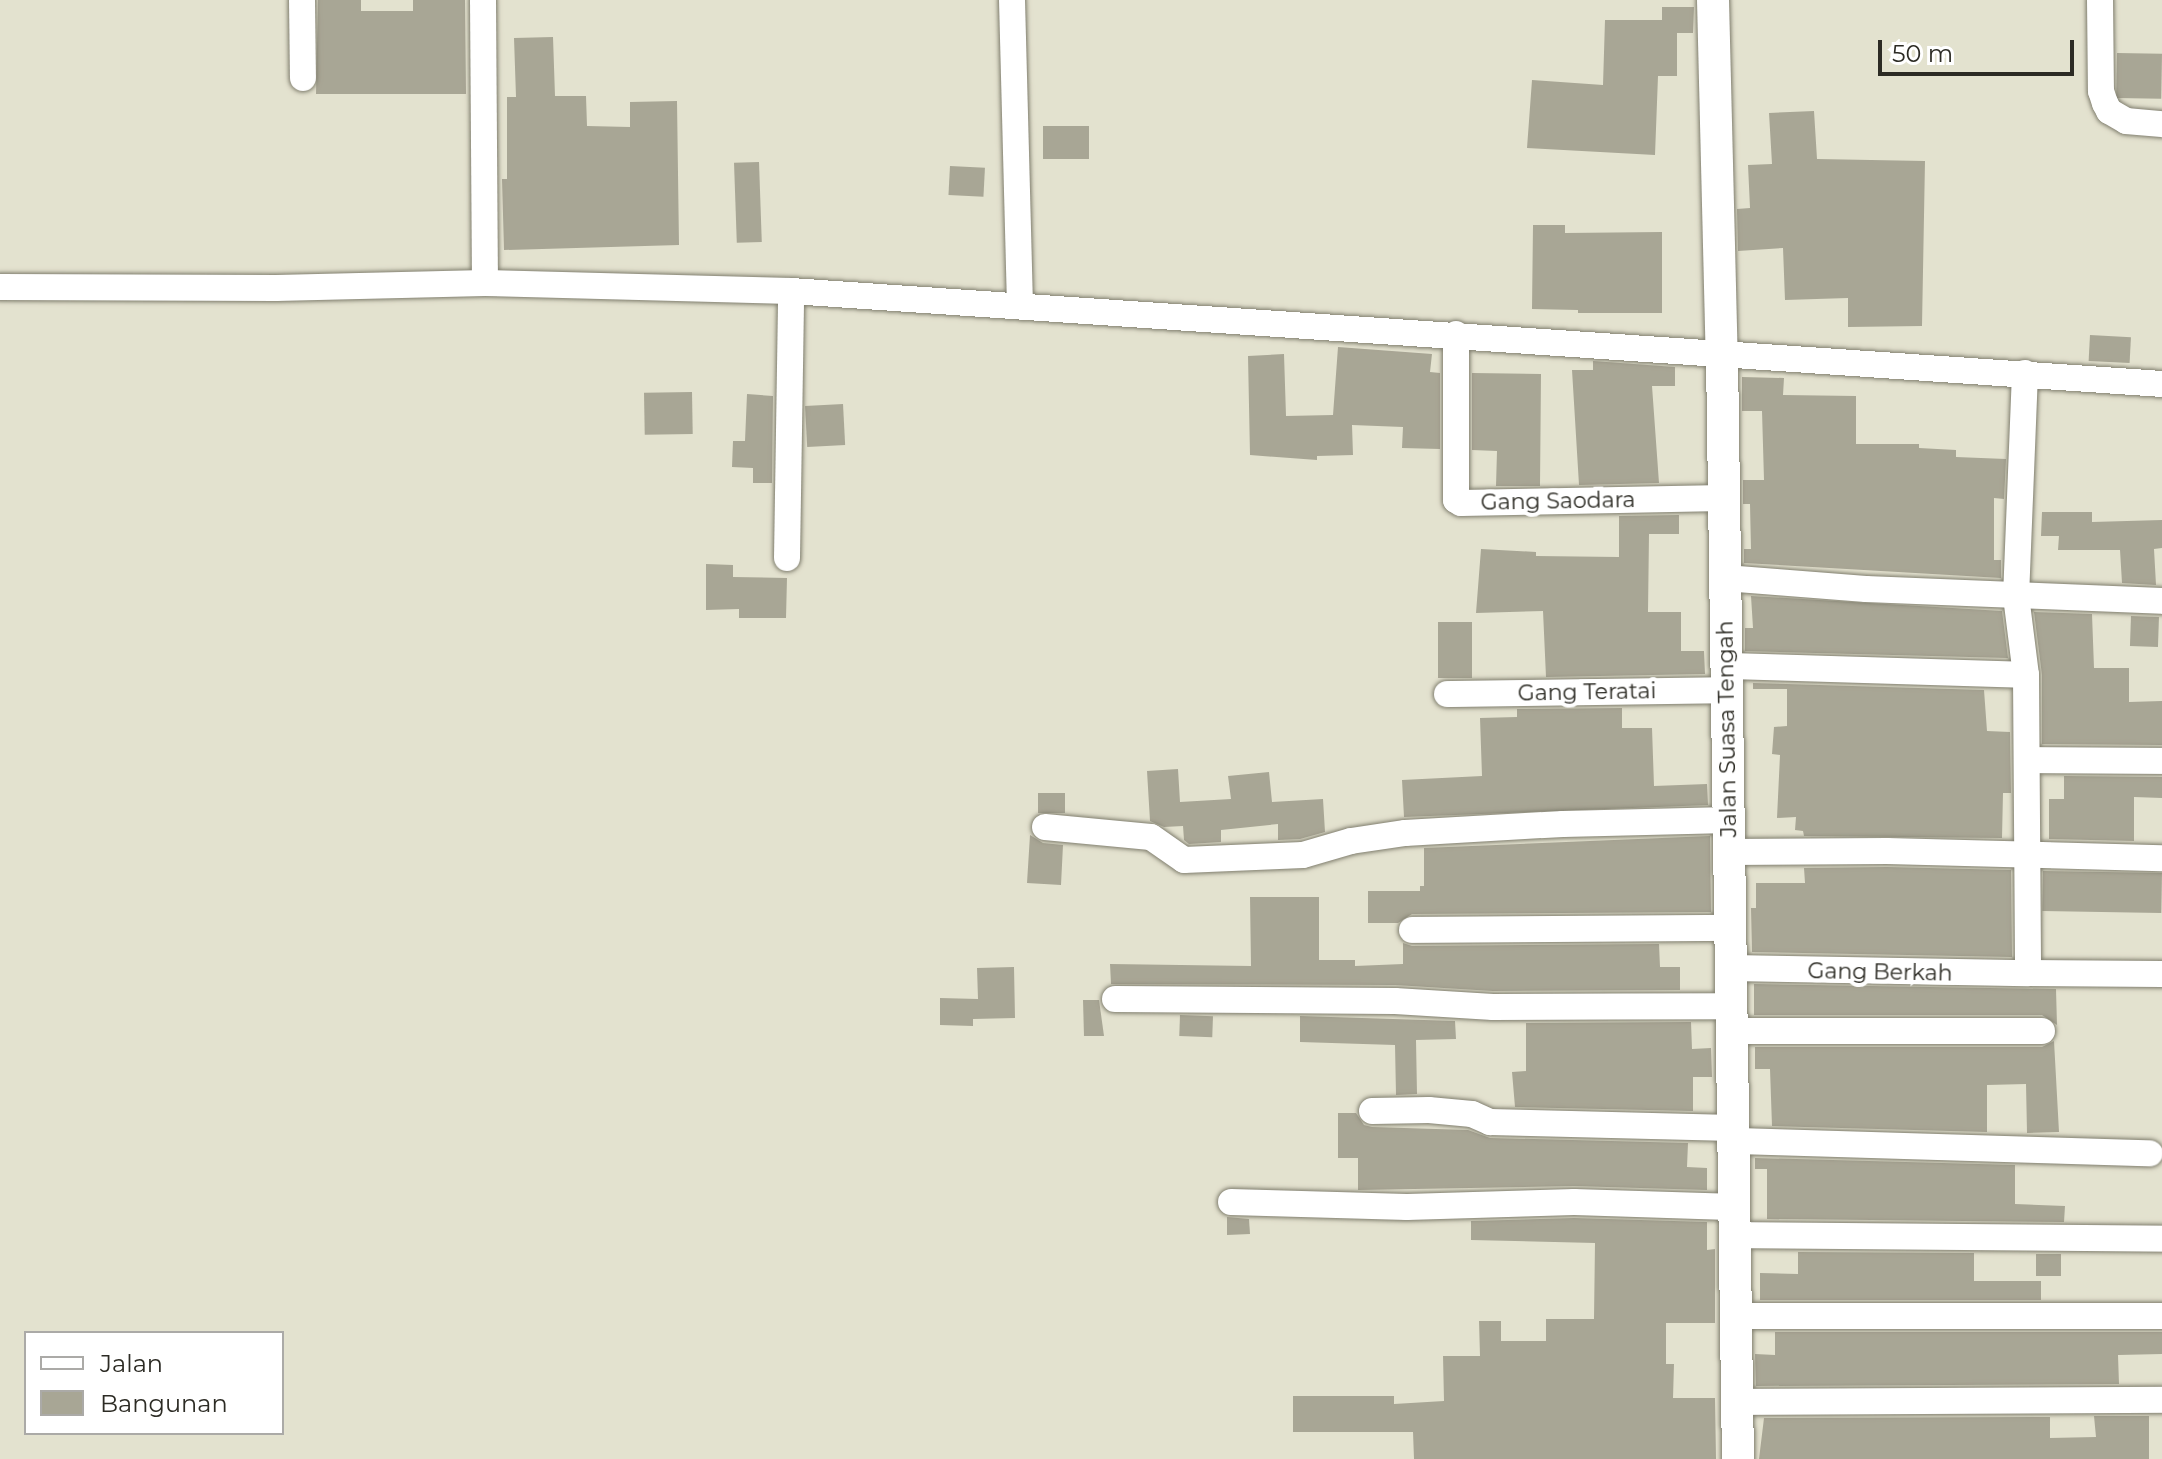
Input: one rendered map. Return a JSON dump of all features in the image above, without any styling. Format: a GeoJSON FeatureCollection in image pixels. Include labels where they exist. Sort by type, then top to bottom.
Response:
{"type":"FeatureCollection","features":[{"type":"Feature","properties":{"kind":"street"},"geometry":{"type":"LineString","coordinates":[[302,0],[303,78]]}},
{"type":"Feature","properties":{"kind":"street"},"geometry":{"type":"LineString","coordinates":[[483,0],[485,283]]}},
{"type":"Feature","properties":{"kind":"street"},"geometry":{"type":"LineString","coordinates":[[1012,0],[1020,305]]}},
{"type":"Feature","properties":{"kind":"street","name":"Jalan Suasa Tengah"},"geometry":{"type":"LineString","coordinates":[[1713,0],[1722,357],[1738,1459]]}},
{"type":"Feature","properties":{"kind":"street"},"geometry":{"type":"LineString","coordinates":[[2100,0],[2101,91],[2105,103],[2109,111],[2126,121],[2162,124]]}},
{"type":"Feature","properties":{"kind":"street"},"geometry":{"type":"LineString","coordinates":[[0,287],[276,288],[485,283],[791,291],[1020,305],[1455,346],[2025,373],[2162,384]]}},
{"type":"Feature","properties":{"kind":"street"},"geometry":{"type":"LineString","coordinates":[[787,558],[791,291]]}},
{"type":"Feature","properties":{"kind":"street","name":"Gang Saodara"},"geometry":{"type":"LineString","coordinates":[[1455,346],[1454,494],[1461,503],[1724,498]]}},
{"type":"Feature","properties":{"kind":"street"},"geometry":{"type":"LineString","coordinates":[[2025,373],[2016,596],[2026,675],[2028,973]]}},
{"type":"Feature","properties":{"kind":"street"},"geometry":{"type":"LineString","coordinates":[[1725,578],[2016,596],[2162,601]]}},
{"type":"Feature","properties":{"kind":"street","name":"Gang Teratai"},"geometry":{"type":"LineString","coordinates":[[1447,694],[1727,678],[2026,675]]}},
{"type":"Feature","properties":{"kind":"street"},"geometry":{"type":"LineString","coordinates":[[2028,760],[2162,761]]}},
{"type":"Feature","properties":{"kind":"street"},"geometry":{"type":"LineString","coordinates":[[1045,827],[1151,837],[1184,860],[1303,855],[1351,841],[1405,833],[1563,824],[2029,855],[2162,858]]}},
{"type":"Feature","properties":{"kind":"street"},"geometry":{"type":"LineString","coordinates":[[1412,930],[1730,928]]}},
{"type":"Feature","properties":{"kind":"street","name":"Gang Berkah"},"geometry":{"type":"LineString","coordinates":[[1731,968],[2162,974]]}},
{"type":"Feature","properties":{"kind":"street"},"geometry":{"type":"LineString","coordinates":[[1115,999],[1395,1001],[2042,1031]]}},
{"type":"Feature","properties":{"kind":"street"},"geometry":{"type":"LineString","coordinates":[[1372,1111],[1429,1110],[1472,1114],[1490,1122],[1518,1124],[2150,1153]]}},
{"type":"Feature","properties":{"kind":"street"},"geometry":{"type":"LineString","coordinates":[[1231,1202],[1407,1207],[1574,1202],[1735,1221],[2162,1239]]}},
{"type":"Feature","properties":{"kind":"street"},"geometry":{"type":"LineString","coordinates":[[1736,1316],[2162,1316]]}},
{"type":"Feature","properties":{"kind":"street"},"geometry":{"type":"LineString","coordinates":[[1737,1402],[2162,1400]]}},
{"type":"Feature","properties":{"kind":"building"},"geometry":{"type":"Polygon","coordinates":[[[318,0],[361,0],[361,11],[413,11],[413,0],[465,0],[466,94],[316,94],[318,0]]]}},
{"type":"Feature","properties":{"kind":"building"},"geometry":{"type":"Polygon","coordinates":[[[1662,7],[1694,7],[1693,33],[1677,33],[1677,76],[1658,76],[1655,155],[1527,148],[1532,80],[1603,85],[1605,20],[1662,20],[1662,7]]]}},
{"type":"Feature","properties":{"kind":"building"},"geometry":{"type":"Polygon","coordinates":[[[553,37],[555,96],[586,96],[587,126],[630,127],[630,102],[677,101],[679,245],[504,250],[502,179],[507,179],[507,97],[516,97],[514,38],[553,37]]]}},
{"type":"Feature","properties":{"kind":"building"},"geometry":{"type":"Polygon","coordinates":[[[2117,53],[2162,54],[2161,99],[2116,98],[2117,53]]]}},
{"type":"Feature","properties":{"kind":"building"},"geometry":{"type":"Polygon","coordinates":[[[1814,111],[1817,159],[1925,161],[1922,326],[1848,327],[1848,298],[1785,300],[1783,248],[1738,251],[1737,209],[1750,208],[1748,165],[1772,164],[1769,113],[1814,111]]]}},
{"type":"Feature","properties":{"kind":"building"},"geometry":{"type":"Polygon","coordinates":[[[1043,126],[1089,126],[1089,159],[1043,159],[1043,126]]]}},
{"type":"Feature","properties":{"kind":"building"},"geometry":{"type":"Polygon","coordinates":[[[759,162],[762,242],[737,243],[734,163],[759,162]]]}},
{"type":"Feature","properties":{"kind":"building"},"geometry":{"type":"Polygon","coordinates":[[[950,166],[985,168],[983,197],[948,195],[950,166]]]}},
{"type":"Feature","properties":{"kind":"building"},"geometry":{"type":"Polygon","coordinates":[[[1533,225],[1565,225],[1565,233],[1662,232],[1662,313],[1578,313],[1578,310],[1532,309],[1533,225]]]}},
{"type":"Feature","properties":{"kind":"building"},"geometry":{"type":"Polygon","coordinates":[[[2090,335],[2131,337],[2130,363],[2089,361],[2090,335]]]}},
{"type":"Feature","properties":{"kind":"building"},"geometry":{"type":"Polygon","coordinates":[[[1338,347],[1432,354],[1430,372],[1440,373],[1440,449],[1402,448],[1403,427],[1352,425],[1353,455],[1317,456],[1317,460],[1250,455],[1248,356],[1284,354],[1286,416],[1333,415],[1338,347]]]}},
{"type":"Feature","properties":{"kind":"building"},"geometry":{"type":"Polygon","coordinates":[[[1593,361],[1675,367],[1675,386],[1652,386],[1659,483],[1579,485],[1572,370],[1593,370],[1593,361]]]}},
{"type":"Feature","properties":{"kind":"building"},"geometry":{"type":"Polygon","coordinates":[[[1472,373],[1541,374],[1540,486],[1496,486],[1497,451],[1472,450],[1472,373]]]}},
{"type":"Feature","properties":{"kind":"building"},"geometry":{"type":"Polygon","coordinates":[[[1742,377],[1784,378],[1783,395],[1856,396],[1856,444],[1919,444],[1919,448],[1956,450],[1956,457],[2006,459],[2004,499],[1994,498],[1994,560],[2001,560],[2001,578],[1744,563],[1744,549],[1751,549],[1750,504],[1743,504],[1743,480],[1764,480],[1762,411],[1742,411],[1742,377]]]}},
{"type":"Feature","properties":{"kind":"building"},"geometry":{"type":"Polygon","coordinates":[[[692,392],[693,434],[645,435],[644,393],[692,392]]]}},
{"type":"Feature","properties":{"kind":"building"},"geometry":{"type":"Polygon","coordinates":[[[747,394],[773,396],[772,483],[753,483],[753,468],[732,467],[733,441],[745,441],[747,394]]]}},
{"type":"Feature","properties":{"kind":"building"},"geometry":{"type":"Polygon","coordinates":[[[843,404],[845,445],[807,447],[805,406],[843,404]]]}},
{"type":"Feature","properties":{"kind":"building"},"geometry":{"type":"Polygon","coordinates":[[[2042,512],[2092,512],[2092,522],[2162,520],[2162,548],[2154,549],[2156,585],[2122,583],[2120,550],[2058,550],[2059,536],[2041,536],[2042,512]]]}},
{"type":"Feature","properties":{"kind":"building"},"geometry":{"type":"Polygon","coordinates":[[[1679,515],[1679,534],[1649,534],[1648,612],[1681,612],[1681,651],[1704,651],[1705,674],[1546,677],[1543,611],[1476,613],[1481,549],[1536,552],[1536,556],[1619,557],[1619,516],[1679,515]]]}},
{"type":"Feature","properties":{"kind":"building"},"geometry":{"type":"Polygon","coordinates":[[[706,564],[733,565],[733,577],[787,578],[786,618],[739,618],[739,609],[706,610],[706,564]]]}},
{"type":"Feature","properties":{"kind":"building"},"geometry":{"type":"Polygon","coordinates":[[[1751,596],[2002,611],[2008,658],[1745,651],[1745,628],[1753,628],[1751,596]]]}},
{"type":"Feature","properties":{"kind":"building"},"geometry":{"type":"Polygon","coordinates":[[[2034,612],[2092,614],[2094,668],[2129,668],[2129,702],[2162,701],[2162,745],[2042,744],[2042,675],[2034,612]]]}},
{"type":"Feature","properties":{"kind":"building"},"geometry":{"type":"Polygon","coordinates":[[[2131,616],[2159,617],[2158,647],[2130,646],[2131,616]]]}},
{"type":"Feature","properties":{"kind":"building"},"geometry":{"type":"Polygon","coordinates":[[[1438,622],[1472,622],[1472,678],[1438,678],[1438,622]]]}},
{"type":"Feature","properties":{"kind":"building"},"geometry":{"type":"Polygon","coordinates":[[[1753,683],[1984,690],[1987,731],[2010,732],[2011,793],[2003,793],[2002,838],[1804,836],[1803,831],[1795,830],[1796,817],[1777,818],[1780,755],[1772,754],[1774,727],[1787,726],[1787,689],[1753,689],[1753,683]]]}},
{"type":"Feature","properties":{"kind":"building"},"geometry":{"type":"Polygon","coordinates":[[[1622,708],[1622,728],[1652,728],[1654,786],[1707,784],[1708,805],[1404,817],[1402,780],[1482,776],[1480,718],[1517,717],[1517,709],[1622,708]]]}},
{"type":"Feature","properties":{"kind":"building"},"geometry":{"type":"Polygon","coordinates":[[[1178,769],[1180,802],[1231,799],[1228,776],[1269,772],[1272,802],[1323,799],[1325,832],[1300,839],[1278,840],[1278,824],[1221,830],[1221,842],[1189,844],[1184,840],[1183,826],[1164,827],[1150,821],[1147,771],[1178,769]]]}},
{"type":"Feature","properties":{"kind":"building"},"geometry":{"type":"Polygon","coordinates":[[[2064,776],[2162,777],[2162,798],[2134,797],[2134,841],[2049,839],[2049,799],[2064,799],[2064,776]]]}},
{"type":"Feature","properties":{"kind":"building"},"geometry":{"type":"Polygon","coordinates":[[[1038,793],[1065,793],[1065,813],[1038,813],[1038,793]]]}},
{"type":"Feature","properties":{"kind":"building"},"geometry":{"type":"Polygon","coordinates":[[[1030,835],[1043,843],[1063,845],[1061,885],[1027,883],[1030,835]]]}},
{"type":"Feature","properties":{"kind":"building"},"geometry":{"type":"Polygon","coordinates":[[[1710,836],[1711,912],[1412,914],[1398,923],[1368,923],[1368,891],[1420,891],[1420,886],[1424,886],[1424,848],[1710,836]]]}},
{"type":"Feature","properties":{"kind":"building"},"geometry":{"type":"Polygon","coordinates":[[[1804,868],[2011,870],[2012,957],[1752,952],[1751,908],[1756,908],[1756,883],[1805,883],[1804,868]]]}},
{"type":"Feature","properties":{"kind":"building"},"geometry":{"type":"Polygon","coordinates":[[[2043,871],[2162,873],[2161,913],[2042,911],[2043,871]]]}},
{"type":"Feature","properties":{"kind":"building"},"geometry":{"type":"Polygon","coordinates":[[[1250,897],[1319,897],[1319,960],[1355,960],[1355,966],[1403,964],[1403,943],[1412,946],[1659,944],[1660,967],[1680,967],[1680,990],[1493,991],[1395,985],[1111,984],[1110,964],[1251,966],[1250,897]]]}},
{"type":"Feature","properties":{"kind":"building"},"geometry":{"type":"Polygon","coordinates":[[[1014,967],[1015,1018],[973,1019],[973,1026],[940,1025],[940,998],[978,999],[977,968],[1014,967]]]}},
{"type":"Feature","properties":{"kind":"building"},"geometry":{"type":"Polygon","coordinates":[[[1754,984],[2056,989],[2057,1025],[2042,1015],[1754,1015],[1754,984]]]}},
{"type":"Feature","properties":{"kind":"building"},"geometry":{"type":"Polygon","coordinates":[[[1083,1000],[1099,1000],[1104,1036],[1084,1036],[1083,1000]]]}},
{"type":"Feature","properties":{"kind":"building"},"geometry":{"type":"Polygon","coordinates":[[[1180,1015],[1213,1016],[1212,1037],[1179,1036],[1180,1015]]]}},
{"type":"Feature","properties":{"kind":"building"},"geometry":{"type":"Polygon","coordinates":[[[1300,1016],[1455,1021],[1456,1039],[1416,1040],[1417,1094],[1396,1095],[1395,1045],[1300,1042],[1300,1016]]]}},
{"type":"Feature","properties":{"kind":"building"},"geometry":{"type":"Polygon","coordinates":[[[1691,1022],[1692,1049],[1711,1048],[1712,1077],[1693,1077],[1693,1111],[1515,1107],[1512,1072],[1526,1071],[1526,1023],[1691,1022]]]}},
{"type":"Feature","properties":{"kind":"building"},"geometry":{"type":"Polygon","coordinates":[[[2054,1041],[2059,1132],[2027,1133],[2026,1084],[1987,1085],[1987,1132],[1772,1126],[1770,1069],[1755,1069],[1755,1047],[2042,1047],[2054,1041]]]}},
{"type":"Feature","properties":{"kind":"building"},"geometry":{"type":"Polygon","coordinates":[[[1338,1113],[1356,1113],[1364,1125],[1372,1127],[1468,1130],[1490,1138],[1688,1143],[1687,1167],[1707,1168],[1707,1190],[1574,1186],[1358,1190],[1358,1158],[1338,1158],[1338,1113]]]}},
{"type":"Feature","properties":{"kind":"building"},"geometry":{"type":"Polygon","coordinates":[[[1755,1158],[2015,1165],[2015,1204],[2065,1206],[2064,1222],[1767,1219],[1767,1169],[1755,1169],[1755,1158]]]}},
{"type":"Feature","properties":{"kind":"building"},"geometry":{"type":"Polygon","coordinates":[[[1227,1217],[1249,1219],[1250,1234],[1227,1235],[1227,1217]]]}},
{"type":"Feature","properties":{"kind":"building"},"geometry":{"type":"Polygon","coordinates":[[[1574,1218],[1707,1222],[1707,1250],[1715,1249],[1715,1323],[1666,1323],[1666,1364],[1674,1364],[1673,1398],[1715,1398],[1716,1459],[1414,1459],[1413,1432],[1293,1432],[1293,1396],[1394,1396],[1394,1404],[1444,1401],[1443,1356],[1480,1356],[1479,1321],[1501,1321],[1501,1341],[1546,1341],[1546,1319],[1594,1319],[1595,1243],[1471,1240],[1471,1221],[1574,1218]]]}},
{"type":"Feature","properties":{"kind":"building"},"geometry":{"type":"Polygon","coordinates":[[[1798,1252],[1974,1253],[1974,1281],[2041,1281],[2041,1300],[1760,1300],[1760,1273],[1798,1274],[1798,1252]]]}},
{"type":"Feature","properties":{"kind":"building"},"geometry":{"type":"Polygon","coordinates":[[[2036,1254],[2061,1254],[2061,1276],[2036,1276],[2036,1254]]]}},
{"type":"Feature","properties":{"kind":"building"},"geometry":{"type":"Polygon","coordinates":[[[1775,1332],[2162,1332],[2162,1354],[2118,1355],[2119,1384],[1756,1386],[1755,1354],[1775,1355],[1775,1332]]]}},
{"type":"Feature","properties":{"kind":"building"},"geometry":{"type":"Polygon","coordinates":[[[2094,1416],[2149,1416],[2149,1459],[1759,1459],[1764,1418],[2050,1417],[2050,1438],[2096,1437],[2094,1416]]]}}]}
